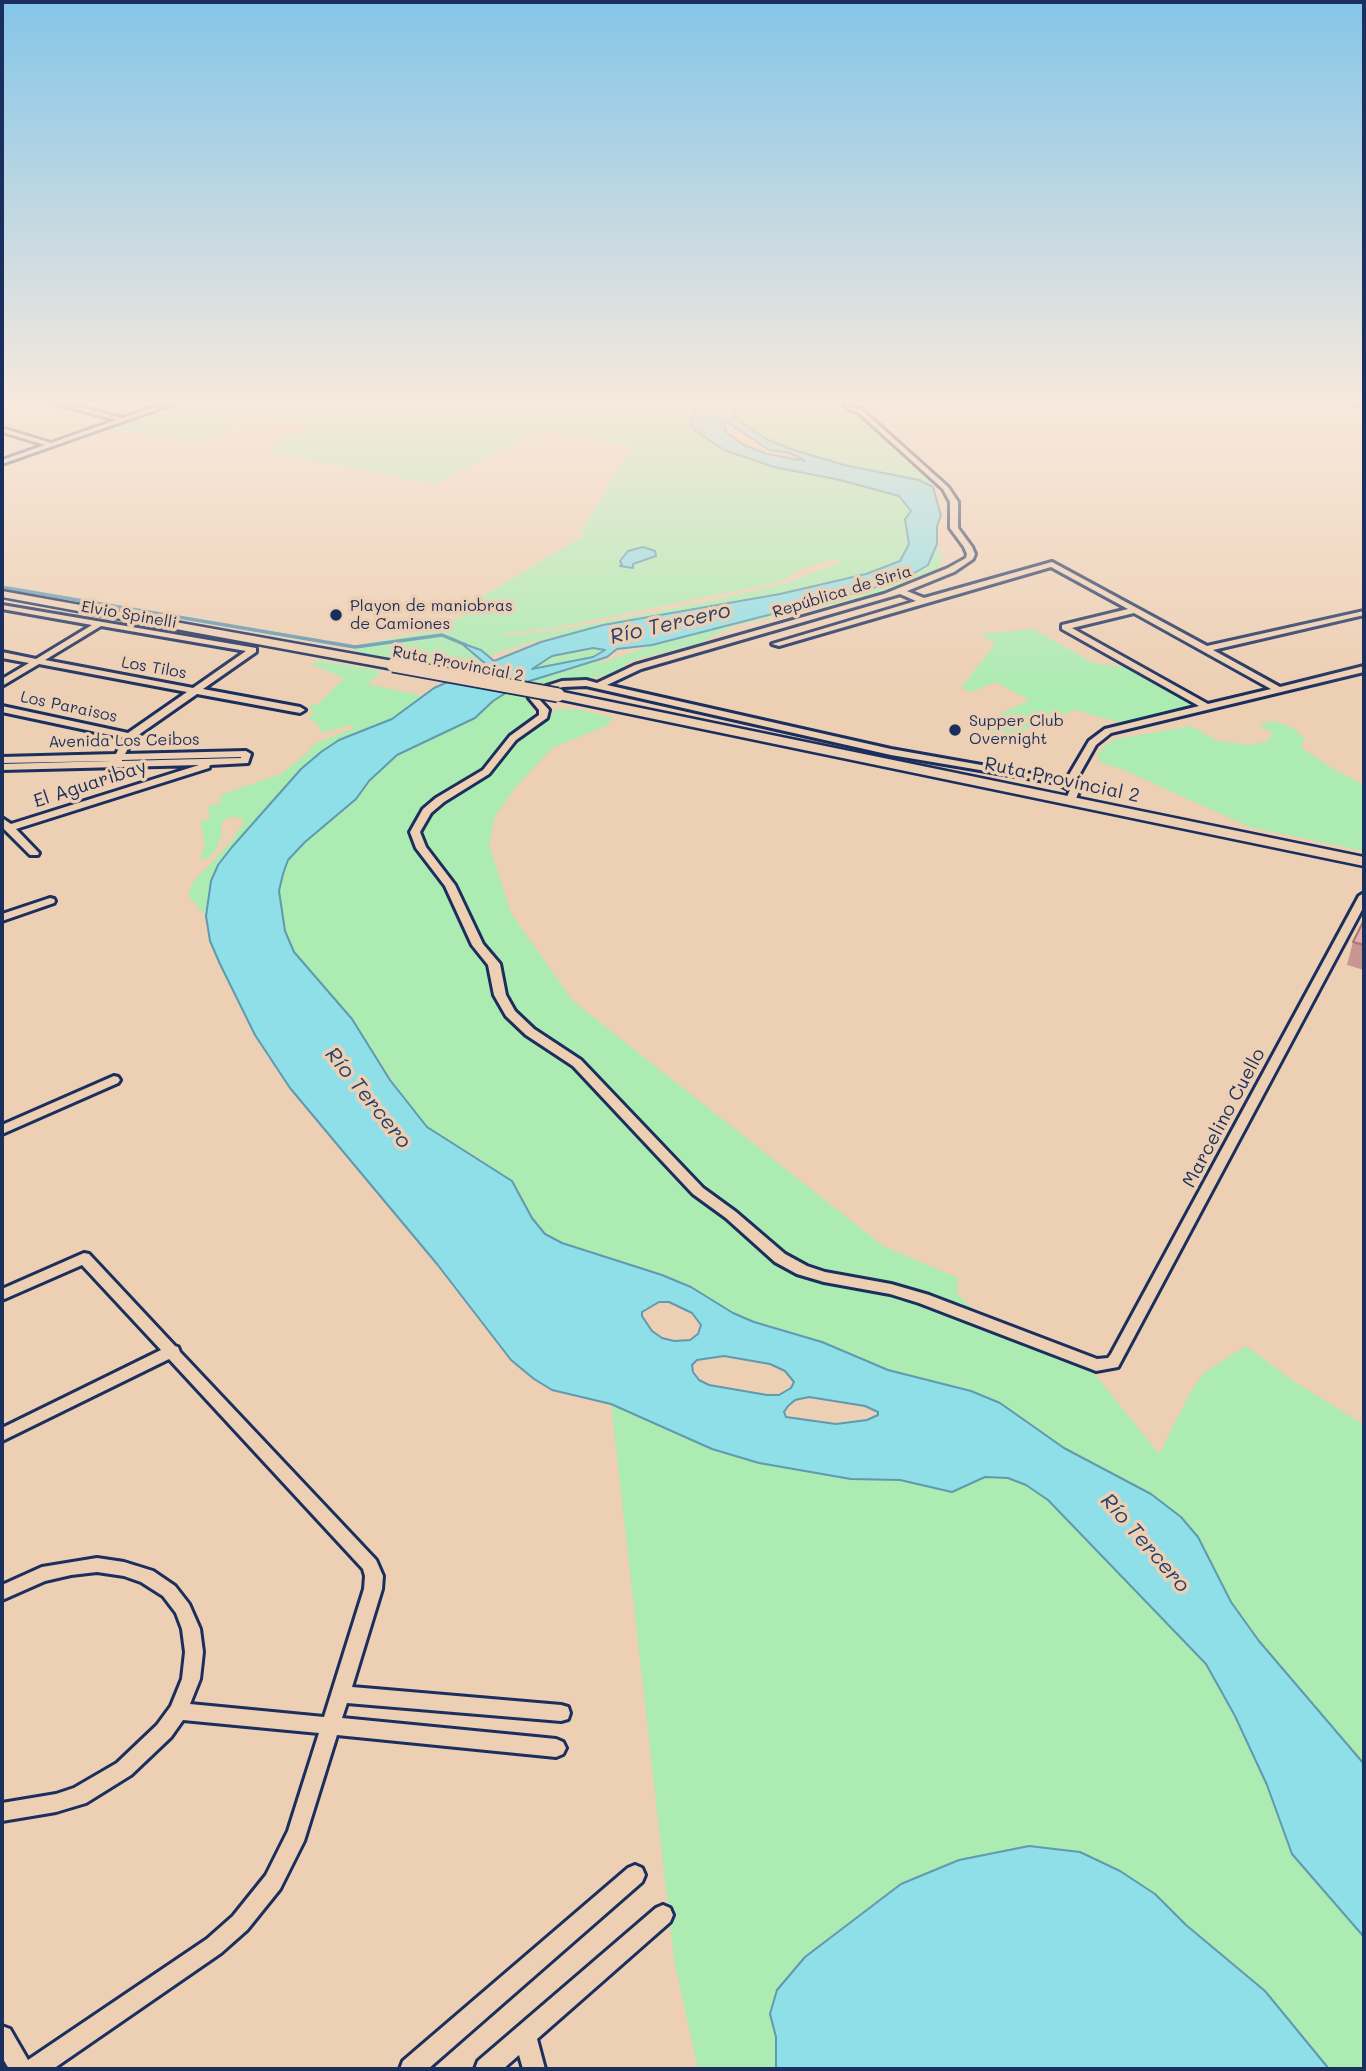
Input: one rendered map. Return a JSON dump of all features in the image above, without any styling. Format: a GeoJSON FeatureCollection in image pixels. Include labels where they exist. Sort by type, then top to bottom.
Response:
{"type":"FeatureCollection","features":[{"type":"Feature","properties":{"kind":"main road","name":"Ruta Provincial 2"},"geometry":{"type":"LineString","coordinates":[[4,594],[629,710],[1364,862]]}},
{"type":"Feature","properties":{"kind":"street","name":"República de Siria"},"geometry":{"type":"LineString","coordinates":[[598,686],[638,667],[900,590],[963,564],[971,554],[954,528],[952,499]]}},
{"type":"Feature","properties":{"kind":"street"},"geometry":{"type":"LineString","coordinates":[[776,644],[1052,565],[1279,690]]}},
{"type":"Feature","properties":{"kind":"street"},"geometry":{"type":"LineString","coordinates":[[900,590],[923,601]]}},
{"type":"Feature","properties":{"kind":"street","name":"Elvio Spinelli"},"geometry":{"type":"LineString","coordinates":[[2,607],[253,650],[195,690]]}},
{"type":"Feature","properties":{"kind":"street"},"geometry":{"type":"LineString","coordinates":[[1135,610],[1065,627],[1208,707]]}},
{"type":"Feature","properties":{"kind":"street"},"geometry":{"type":"LineString","coordinates":[[1206,649],[1364,613]]}},
{"type":"Feature","properties":{"kind":"street"},"geometry":{"type":"LineString","coordinates":[[2,683],[99,624]]}},
{"type":"Feature","properties":{"kind":"street","name":"Los Tilos"},"geometry":{"type":"LineString","coordinates":[[2,655],[300,710]]}},
{"type":"Feature","properties":{"kind":"street"},"geometry":{"type":"LineString","coordinates":[[1069,784],[1099,736],[1364,669]]}},
{"type":"Feature","properties":{"kind":"street","name":"Marcelino Cuello"},"geometry":{"type":"LineString","coordinates":[[598,686],[572,683],[538,694],[544,716],[513,738],[486,772],[427,811],[415,832],[416,841],[450,885],[478,945],[494,964],[500,995],[510,1013],[530,1032],[577,1063],[698,1191],[731,1215],[780,1258],[802,1270],[824,1277],[891,1289],[924,1299],[1096,1364],[1113,1363],[1117,1358],[1364,896]]}},
{"type":"Feature","properties":{"kind":"street"},"geometry":{"type":"LineString","coordinates":[[598,686],[878,749],[1069,784],[1075,789],[1069,801]]}},
{"type":"Feature","properties":{"kind":"street"},"geometry":{"type":"LineString","coordinates":[[118,760],[130,736],[195,690]]}},
{"type":"Feature","properties":{"kind":"street","name":"Los Paraisos"},"geometry":{"type":"LineString","coordinates":[[2,709],[130,736]]}},
{"type":"Feature","properties":{"kind":"street","name":"Avenida Los Ceibos"},"geometry":{"type":"LineString","coordinates":[[2,760],[118,760],[221,761],[245,757],[118,760],[2,767]]}},
{"type":"Feature","properties":{"kind":"street","name":"El Aguaribay"},"geometry":{"type":"LineString","coordinates":[[6,825],[221,761]]}},
{"type":"Feature","properties":{"kind":"street"},"geometry":{"type":"LineString","coordinates":[[6,825],[34,853]]}},
{"type":"Feature","properties":{"kind":"street"},"geometry":{"type":"LineString","coordinates":[[2,918],[50,901]]}},
{"type":"Feature","properties":{"kind":"street"},"geometry":{"type":"LineString","coordinates":[[2,1130],[114,1080]]}},
{"type":"Feature","properties":{"kind":"street"},"geometry":{"type":"LineString","coordinates":[[2,1295],[84,1258],[370,1565],[374,1576],[373,1589],[298,1834],[273,1882],[257,1904],[204,1954],[34,2069]]}},
{"type":"Feature","properties":{"kind":"street"},"geometry":{"type":"LineString","coordinates":[[2,1435],[173,1351]]}},
{"type":"Feature","properties":{"kind":"street"},"geometry":{"type":"LineString","coordinates":[[2,1593],[42,1574],[97,1565],[147,1576],[169,1591],[183,1609],[194,1652],[191,1679],[178,1711],[144,1752],[100,1785],[79,1796],[2,1812]]}},
{"type":"Feature","properties":{"kind":"street"},"geometry":{"type":"LineString","coordinates":[[339,1694],[561,1713]]}},
{"type":"Feature","properties":{"kind":"street"},"geometry":{"type":"LineString","coordinates":[[178,1711],[556,1748]]}},
{"type":"Feature","properties":{"kind":"street"},"geometry":{"type":"LineString","coordinates":[[411,2069],[635,1875]]}},
{"type":"Feature","properties":{"kind":"street"},"geometry":{"type":"LineString","coordinates":[[486,2069],[663,1915]]}},
{"type":"Feature","properties":{"kind":"street"},"geometry":{"type":"LineString","coordinates":[[525,2035],[534,2069]]}},
{"type":"Feature","properties":{"kind":"street"},"geometry":{"type":"LineString","coordinates":[[2,2037],[21,2069]]}},
{"type":"Feature","properties":{"kind":"green space"},"geometry":{"type":"Polygon","coordinates":[[[601,499],[901,499],[911,511],[908,515],[909,544],[904,555],[895,565],[866,574],[780,594],[630,619],[528,643],[488,656],[482,661],[488,665],[462,675],[354,652],[357,645],[434,631],[480,607],[469,604],[582,537],[581,532],[601,499]],[[835,559],[800,569],[779,582],[559,627],[504,634],[559,630],[787,583],[841,562],[835,559]]]}},
{"type":"Feature","properties":{"kind":"green space"},"geometry":{"type":"Polygon","coordinates":[[[937,544],[942,556],[940,568],[895,589],[736,625],[700,643],[631,661],[625,664],[624,670],[612,674],[545,686],[518,685],[588,663],[607,661],[652,645],[906,578],[923,570],[937,544]]]}},
{"type":"Feature","properties":{"kind":"green space"},"geometry":{"type":"Polygon","coordinates":[[[1033,629],[1094,663],[1130,668],[1196,706],[1122,723],[1075,710],[1027,728],[1008,744],[982,739],[1000,714],[1030,700],[995,682],[971,692],[961,688],[995,644],[981,634],[1033,629]]]}},
{"type":"Feature","properties":{"kind":"green space"},"geometry":{"type":"Polygon","coordinates":[[[593,648],[605,650],[593,657],[532,669],[552,656],[593,648]]]}},
{"type":"Feature","properties":{"kind":"green space"},"geometry":{"type":"Polygon","coordinates":[[[320,661],[382,671],[368,684],[423,696],[392,719],[339,740],[321,752],[218,865],[211,881],[206,916],[188,895],[193,882],[230,843],[244,822],[241,818],[229,817],[222,822],[221,836],[215,852],[200,860],[205,844],[200,822],[210,818],[208,807],[222,802],[220,795],[281,774],[314,744],[354,728],[351,725],[322,733],[316,722],[308,720],[314,713],[307,708],[319,703],[344,678],[311,664],[320,661]]]}},
{"type":"Feature","properties":{"kind":"green space"},"geometry":{"type":"Polygon","coordinates":[[[504,693],[527,698],[540,723],[554,714],[554,709],[576,709],[613,718],[608,725],[552,748],[516,787],[495,816],[489,845],[511,913],[573,1001],[883,1246],[958,1278],[957,1294],[996,1331],[1076,1363],[1094,1373],[1159,1454],[1191,1391],[1205,1372],[1246,1346],[1292,1380],[1364,1425],[1364,1764],[1259,1641],[1231,1602],[1198,1537],[1181,1517],[1151,1494],[1064,1448],[1000,1403],[971,1391],[888,1370],[822,1342],[754,1322],[733,1313],[691,1287],[662,1275],[562,1243],[545,1234],[532,1218],[512,1181],[427,1128],[413,1112],[352,1019],[294,951],[285,931],[279,891],[288,860],[356,799],[385,764],[397,755],[475,718],[504,693]]]}},
{"type":"Feature","properties":{"kind":"green space"},"geometry":{"type":"Polygon","coordinates":[[[1274,721],[1294,728],[1305,739],[1301,747],[1333,769],[1364,785],[1364,851],[1250,827],[1124,770],[1102,763],[1097,757],[1104,746],[1116,739],[1191,726],[1217,741],[1251,745],[1268,741],[1273,733],[1259,725],[1274,721]]]}},
{"type":"Feature","properties":{"kind":"green space"},"geometry":{"type":"Polygon","coordinates":[[[611,1404],[712,1449],[759,1463],[851,1479],[900,1480],[952,1492],[985,1477],[1008,1478],[1026,1485],[1048,1500],[1206,1664],[1235,1716],[1267,1785],[1292,1854],[1364,1937],[1364,2069],[698,2069],[674,1960],[611,1404]]]}},
{"type":"Feature","properties":{"kind":"water","name":"Río Tercero"},"geometry":{"type":"Polygon","coordinates":[[[901,499],[936,499],[941,516],[937,526],[937,544],[928,565],[906,578],[652,645],[617,649],[607,657],[520,684],[493,701],[475,718],[397,755],[369,781],[356,799],[288,860],[279,891],[285,931],[294,952],[352,1019],[390,1080],[427,1127],[512,1181],[532,1218],[545,1234],[562,1243],[691,1287],[733,1313],[754,1322],[822,1342],[888,1370],[971,1391],[1000,1403],[1064,1448],[1151,1494],[1181,1517],[1198,1537],[1231,1602],[1259,1641],[1364,1764],[1364,1937],[1292,1854],[1267,1785],[1235,1716],[1206,1664],[1048,1500],[1026,1485],[1008,1478],[985,1477],[952,1492],[900,1480],[851,1479],[759,1463],[712,1449],[611,1404],[552,1390],[534,1379],[511,1360],[437,1264],[290,1088],[255,1035],[210,941],[206,916],[211,881],[218,865],[232,847],[301,769],[321,752],[339,740],[392,719],[434,688],[487,665],[461,643],[481,650],[494,661],[541,642],[603,625],[780,594],[866,574],[900,561],[909,544],[905,519],[911,511],[901,499]],[[593,648],[552,656],[532,669],[593,657],[605,650],[593,648]],[[659,1302],[642,1312],[652,1331],[662,1338],[674,1341],[690,1340],[698,1334],[701,1325],[692,1313],[669,1302],[659,1302]],[[724,1356],[697,1360],[692,1365],[693,1372],[699,1380],[709,1385],[779,1395],[791,1388],[794,1382],[785,1371],[770,1364],[724,1356]],[[809,1397],[795,1400],[784,1412],[786,1417],[836,1424],[867,1420],[878,1415],[878,1412],[865,1406],[809,1397]]]}},
{"type":"Feature","properties":{"kind":"water"},"geometry":{"type":"Polygon","coordinates":[[[643,547],[655,551],[656,556],[633,564],[633,568],[620,566],[620,561],[628,551],[643,547]]]}},
{"type":"Feature","properties":{"kind":"water"},"geometry":{"type":"Polygon","coordinates":[[[1029,1846],[1080,1852],[1120,1871],[1155,1894],[1186,1925],[1265,1991],[1329,2069],[776,2069],[776,2037],[770,2014],[777,1990],[805,1957],[901,1884],[959,1860],[1029,1846]]]}},
{"type":"Feature","properties":{"kind":"building"},"geometry":{"type":"Polygon","coordinates":[[[1364,920],[1364,945],[1353,942],[1364,920]]]}},
{"type":"Feature","properties":{"kind":"waterway"},"geometry":{"type":"LineString","coordinates":[[2,587],[10,589]]}},
{"type":"Feature","properties":{"kind":"waterway"},"geometry":{"type":"LineString","coordinates":[[10,589],[355,647],[442,635],[466,645]]}},
{"type":"Feature","properties":{"kind":"waterway"},"geometry":{"type":"LineString","coordinates":[[10,589],[18,590]]}},
{"type":"Feature","properties":{"kind":"place","name":"Playon de maniobras de Camiones"},"geometry":{"type":"Point","coordinates":[336,615]}},
{"type":"Feature","properties":{"kind":"place","name":"Supper Club Overnight"},"geometry":{"type":"Point","coordinates":[955,730]}}]}
